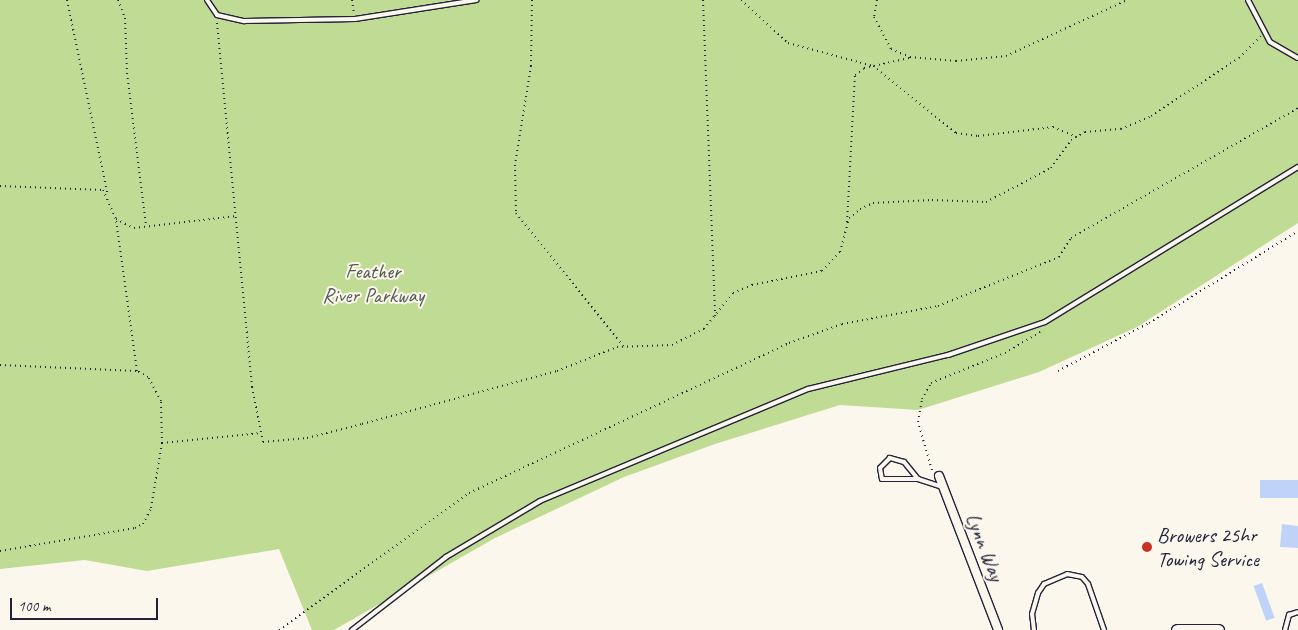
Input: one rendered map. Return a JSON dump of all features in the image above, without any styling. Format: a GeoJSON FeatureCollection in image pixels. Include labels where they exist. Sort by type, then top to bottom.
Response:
{"type":"FeatureCollection","features":[{"type":"Feature","properties":{"kind":"main road"},"geometry":{"type":"LineString","coordinates":[[1177,630],[1218,630]]}},
{"type":"Feature","properties":{"kind":"street","name":"Lynn Way"},"geometry":{"type":"LineString","coordinates":[[939,476],[998,630]]}},
{"type":"Feature","properties":{"kind":"lane"},"geometry":{"type":"LineString","coordinates":[[207,0],[218,15],[244,21],[355,18],[477,0]]}},
{"type":"Feature","properties":{"kind":"lane"},"geometry":{"type":"LineString","coordinates":[[1248,0],[1270,42],[1298,58]]}},
{"type":"Feature","properties":{"kind":"lane"},"geometry":{"type":"LineString","coordinates":[[352,630],[446,557],[540,501],[808,389],[948,355],[1045,322],[1298,167]]}},
{"type":"Feature","properties":{"kind":"lane"},"geometry":{"type":"LineString","coordinates":[[918,479],[904,462],[890,458],[880,468],[882,479],[918,479],[943,487]]}},
{"type":"Feature","properties":{"kind":"lane"},"geometry":{"type":"LineString","coordinates":[[1034,630],[1032,614],[1038,593],[1049,580],[1067,574],[1082,577],[1088,584],[1104,630]]}},
{"type":"Feature","properties":{"kind":"lane"},"geometry":{"type":"LineString","coordinates":[[1285,630],[1289,615],[1298,612]]}},
{"type":"Feature","properties":{"kind":"path"},"geometry":{"type":"LineString","coordinates":[[67,0],[108,199]]}},
{"type":"Feature","properties":{"kind":"path"},"geometry":{"type":"LineString","coordinates":[[118,0],[125,18],[127,73],[146,225]]}},
{"type":"Feature","properties":{"kind":"path"},"geometry":{"type":"LineString","coordinates":[[352,0],[355,18]]}},
{"type":"Feature","properties":{"kind":"path"},"geometry":{"type":"LineString","coordinates":[[532,0],[531,66],[515,165],[516,213],[624,348]]}},
{"type":"Feature","properties":{"kind":"path"},"geometry":{"type":"LineString","coordinates":[[703,0],[715,317]]}},
{"type":"Feature","properties":{"kind":"path"},"geometry":{"type":"LineString","coordinates":[[741,0],[788,43],[873,66],[956,133],[978,136],[1053,127],[1077,137],[1121,129],[1151,116],[1239,58],[1264,32]]}},
{"type":"Feature","properties":{"kind":"path"},"geometry":{"type":"LineString","coordinates":[[877,0],[874,17],[890,49],[910,58]]}},
{"type":"Feature","properties":{"kind":"path"},"geometry":{"type":"LineString","coordinates":[[847,224],[851,86],[860,70],[910,58],[956,61],[1006,56],[1127,0]]}},
{"type":"Feature","properties":{"kind":"path"},"geometry":{"type":"LineString","coordinates":[[218,15],[252,387],[262,442],[307,438],[557,371],[592,354],[624,348],[672,345],[704,329],[715,317],[724,300],[745,288],[822,271],[840,252],[849,218],[873,203],[986,202],[1051,168],[1077,137]]}},
{"type":"Feature","properties":{"kind":"path"},"geometry":{"type":"LineString","coordinates":[[279,630],[469,493],[788,343],[842,324],[938,306],[1059,258],[1071,238],[1298,108]]}},
{"type":"Feature","properties":{"kind":"path"},"geometry":{"type":"LineString","coordinates":[[0,186],[93,187],[103,190],[116,219],[137,371]]}},
{"type":"Feature","properties":{"kind":"path"},"geometry":{"type":"LineString","coordinates":[[116,219],[125,226],[236,216]]}},
{"type":"Feature","properties":{"kind":"path"},"geometry":{"type":"LineString","coordinates":[[1058,371],[1149,323],[1298,232]]}},
{"type":"Feature","properties":{"kind":"path"},"geometry":{"type":"LineString","coordinates":[[939,476],[924,450],[918,422],[922,399],[931,383],[1027,342],[1045,322]]}},
{"type":"Feature","properties":{"kind":"path"},"geometry":{"type":"LineString","coordinates":[[0,365],[137,371],[158,390],[162,443],[155,493],[143,524],[0,551]]}},
{"type":"Feature","properties":{"kind":"path"},"geometry":{"type":"LineString","coordinates":[[162,443],[260,432]]}},
{"type":"Feature","properties":{"kind":"green space","name":"Feather River Parkway"},"geometry":{"type":"Polygon","coordinates":[[[0,0],[1298,0],[1298,223],[1137,327],[1039,372],[918,410],[840,405],[715,444],[624,477],[495,538],[334,630],[312,630],[279,549],[147,571],[85,560],[0,569],[0,0]]]}},
{"type":"Feature","properties":{"kind":"building"},"geometry":{"type":"Polygon","coordinates":[[[1260,480],[1298,480],[1298,498],[1260,498],[1260,480]]]}},
{"type":"Feature","properties":{"kind":"building"},"geometry":{"type":"Polygon","coordinates":[[[1282,524],[1298,526],[1298,548],[1280,547],[1282,524]]]}},
{"type":"Feature","properties":{"kind":"building"},"geometry":{"type":"Polygon","coordinates":[[[1262,583],[1275,618],[1266,621],[1254,586],[1262,583]]]}},
{"type":"Feature","properties":{"kind":"place","name":"Browers 25hr Towing Service"},"geometry":{"type":"Point","coordinates":[1147,547]}}]}
